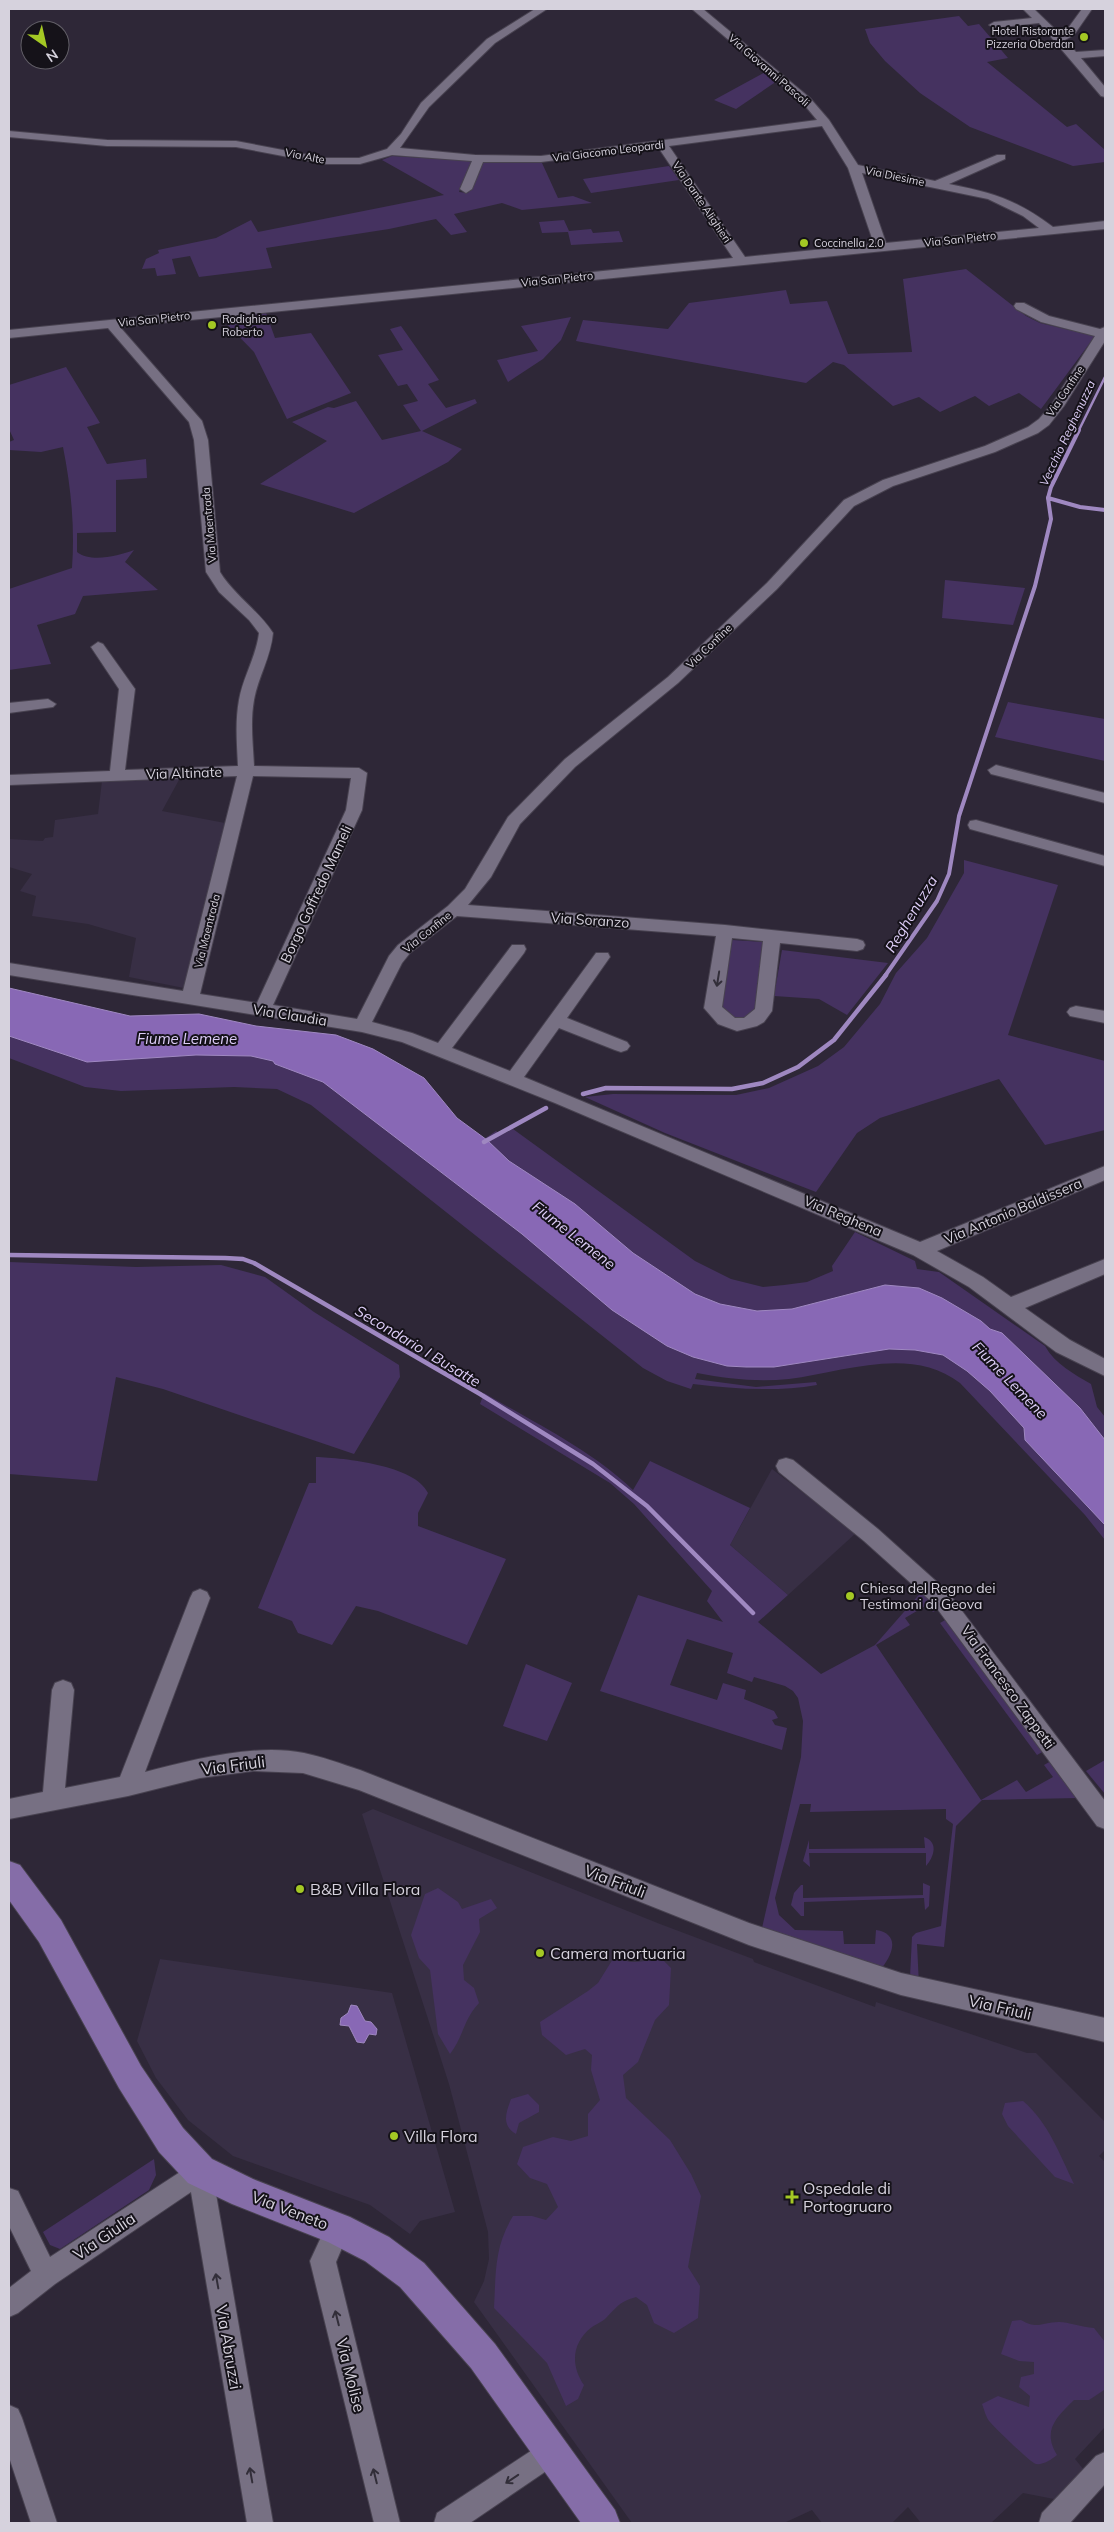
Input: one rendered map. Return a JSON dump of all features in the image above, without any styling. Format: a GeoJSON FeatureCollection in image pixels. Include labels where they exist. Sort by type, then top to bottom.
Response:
{"type":"FeatureCollection","features":[{"type":"Feature","properties":{"kind":"main road","name":"Via Veneto"},"geometry":{"type":"LineString","coordinates":[[9,1875],[50,1931],[130,2078],[161,2126],[200,2171],[244,2192],[338,2229],[377,2248],[412,2275],[483,2356],[602,2523]]}},
{"type":"Feature","properties":{"kind":"street","name":"Via Alte"},"geometry":{"type":"LineString","coordinates":[[9,134],[107,143],[236,144],[343,162],[360,161],[390,151],[405,136],[424,105],[492,41],[542,9]]}},
{"type":"Feature","properties":{"kind":"street","name":"Via Giovanni Pascoli"},"geometry":{"type":"LineString","coordinates":[[697,9],[782,78],[806,100],[825,122],[854,168],[881,247]]}},
{"type":"Feature","properties":{"kind":"street"},"geometry":{"type":"LineString","coordinates":[[1028,9],[1041,20],[1105,94]]}},
{"type":"Feature","properties":{"kind":"street"},"geometry":{"type":"LineString","coordinates":[[1058,39],[1070,33],[1088,9]]}},
{"type":"Feature","properties":{"kind":"street"},"geometry":{"type":"LineString","coordinates":[[994,25],[1041,20]]}},
{"type":"Feature","properties":{"kind":"street"},"geometry":{"type":"LineString","coordinates":[[1071,56],[1105,53]]}},
{"type":"Feature","properties":{"kind":"street","name":"Via Giacomo Leopardi"},"geometry":{"type":"LineString","coordinates":[[390,151],[479,158],[541,159],[825,122]]}},
{"type":"Feature","properties":{"kind":"street","name":"Via Dante Alighieri"},"geometry":{"type":"LineString","coordinates":[[662,144],[741,261]]}},
{"type":"Feature","properties":{"kind":"street","name":"Via Diesime"},"geometry":{"type":"LineString","coordinates":[[936,185],[1001,157]]}},
{"type":"Feature","properties":{"kind":"street"},"geometry":{"type":"LineString","coordinates":[[466,189],[479,158]]}},
{"type":"Feature","properties":{"kind":"street","name":"Via Diesime"},"geometry":{"type":"LineString","coordinates":[[854,168],[992,196],[1009,203],[1050,230]]}},
{"type":"Feature","properties":{"kind":"street","name":"Via San Pietro"},"geometry":{"type":"LineString","coordinates":[[9,334],[1105,225]]}},
{"type":"Feature","properties":{"kind":"street"},"geometry":{"type":"LineString","coordinates":[[1020,306],[1045,319],[1104,332]]}},
{"type":"Feature","properties":{"kind":"street","name":"Via Maentrada"},"geometry":{"type":"LineString","coordinates":[[110,323],[194,421],[201,440],[213,572],[223,588],[262,625],[266,633],[264,650],[247,698],[244,720],[246,771],[190,999]]}},
{"type":"Feature","properties":{"kind":"street","name":"Via Confine"},"geometry":{"type":"LineString","coordinates":[[362,1026],[396,960],[404,949],[454,910],[485,873],[514,822],[570,763],[673,680],[772,586],[849,503],[888,483],[990,450],[1033,430],[1044,422],[1104,332]]}},
{"type":"Feature","properties":{"kind":"street"},"geometry":{"type":"LineString","coordinates":[[98,647],[127,688],[117,776]]}},
{"type":"Feature","properties":{"kind":"street"},"geometry":{"type":"LineString","coordinates":[[9,708],[48,704]]}},
{"type":"Feature","properties":{"kind":"street"},"geometry":{"type":"LineString","coordinates":[[996,770],[1105,798]]}},
{"type":"Feature","properties":{"kind":"street","name":"Via Altinate"},"geometry":{"type":"LineString","coordinates":[[9,780],[246,771],[359,773]]}},
{"type":"Feature","properties":{"kind":"street","name":"Borgo Goffredo Mameli"},"geometry":{"type":"LineString","coordinates":[[262,1011],[354,810],[359,773]]}},
{"type":"Feature","properties":{"kind":"street"},"geometry":{"type":"LineString","coordinates":[[976,825],[1105,861]]}},
{"type":"Feature","properties":{"kind":"street","name":"Via Soranzo"},"geometry":{"type":"LineString","coordinates":[[454,910],[724,931],[857,945]]}},
{"type":"Feature","properties":{"kind":"street"},"geometry":{"type":"LineString","coordinates":[[724,931],[713,1008],[726,1023],[736,1025],[751,1024],[758,1020],[763,1011],[772,936]]}},
{"type":"Feature","properties":{"kind":"street"},"geometry":{"type":"LineString","coordinates":[[441,1051],[518,949]]}},
{"type":"Feature","properties":{"kind":"street"},"geometry":{"type":"LineString","coordinates":[[513,1079],[602,957]]}},
{"type":"Feature","properties":{"kind":"street","name":"Via Claudia"},"geometry":{"type":"LineString","coordinates":[[9,969],[391,1032],[562,1098]]}},
{"type":"Feature","properties":{"kind":"street"},"geometry":{"type":"LineString","coordinates":[[1076,1012],[1105,1017]]}},
{"type":"Feature","properties":{"kind":"street"},"geometry":{"type":"LineString","coordinates":[[556,1020],[621,1046]]}},
{"type":"Feature","properties":{"kind":"street","name":"Via Reghena"},"geometry":{"type":"LineString","coordinates":[[562,1098],[920,1250],[948,1264],[1063,1346],[1105,1368]]}},
{"type":"Feature","properties":{"kind":"street","name":"Via Antonio Baldissera"},"geometry":{"type":"LineString","coordinates":[[920,1250],[1105,1173]]}},
{"type":"Feature","properties":{"kind":"street"},"geometry":{"type":"LineString","coordinates":[[1009,1306],[1105,1266]]}},
{"type":"Feature","properties":{"kind":"street","name":"Via Francesco Zappetti"},"geometry":{"type":"LineString","coordinates":[[786,1466],[871,1535],[940,1597],[1105,1819]]}},
{"type":"Feature","properties":{"kind":"street"},"geometry":{"type":"LineString","coordinates":[[128,1786],[200,1598]]}},
{"type":"Feature","properties":{"kind":"street"},"geometry":{"type":"LineString","coordinates":[[53,1801],[63,1690]]}},
{"type":"Feature","properties":{"kind":"street","name":"Via Friuli"},"geometry":{"type":"LineString","coordinates":[[9,1809],[128,1786],[228,1763],[272,1760],[316,1766],[360,1780],[749,1934],[901,1984],[1105,2030]]}},
{"type":"Feature","properties":{"kind":"street","name":"Via Giulia"},"geometry":{"type":"LineString","coordinates":[[9,2304],[46,2275],[200,2171]]}},
{"type":"Feature","properties":{"kind":"street","name":"Via Abruzzi"},"geometry":{"type":"LineString","coordinates":[[200,2171],[260,2523]]}},
{"type":"Feature","properties":{"kind":"street"},"geometry":{"type":"LineString","coordinates":[[9,2200],[46,2275]]}},
{"type":"Feature","properties":{"kind":"street","name":"Via Molise"},"geometry":{"type":"LineString","coordinates":[[338,2229],[323,2261],[387,2523]]}},
{"type":"Feature","properties":{"kind":"street"},"geometry":{"type":"LineString","coordinates":[[9,2418],[44,2523]]}},
{"type":"Feature","properties":{"kind":"street"},"geometry":{"type":"LineString","coordinates":[[447,2523],[552,2452]]}},
{"type":"Feature","properties":{"kind":"street"},"geometry":{"type":"LineString","coordinates":[[1052,2523],[1105,2465]]}},
{"type":"Feature","properties":{"kind":"shaded area"},"geometry":{"type":"Polygon","coordinates":[[[959,16],[968,26],[979,24],[1008,58],[987,62],[1067,127],[1076,124],[1105,150],[1105,162],[1073,166],[970,127],[920,93],[885,61],[870,43],[865,29],[959,16]]]}},
{"type":"Feature","properties":{"kind":"shaded area"},"geometry":{"type":"Polygon","coordinates":[[[767,71],[777,81],[736,109],[714,100],[767,71]]]}},
{"type":"Feature","properties":{"kind":"shaded area"},"geometry":{"type":"Polygon","coordinates":[[[392,156],[472,161],[459,192],[468,193],[483,161],[542,163],[558,198],[573,196],[592,203],[522,210],[502,203],[454,214],[467,232],[451,235],[436,219],[389,229],[266,248],[272,268],[199,277],[190,256],[172,259],[176,274],[157,276],[155,268],[142,269],[146,259],[159,253],[158,250],[216,238],[251,220],[258,232],[444,195],[382,160],[392,156]]]}},
{"type":"Feature","properties":{"kind":"shaded area"},"geometry":{"type":"Polygon","coordinates":[[[669,166],[679,180],[591,193],[583,179],[669,166]]]}},
{"type":"Feature","properties":{"kind":"shaded area"},"geometry":{"type":"Polygon","coordinates":[[[564,220],[569,231],[591,229],[593,233],[619,231],[623,242],[571,245],[568,232],[542,233],[539,222],[564,220]]]}},
{"type":"Feature","properties":{"kind":"shaded area"},"geometry":{"type":"Polygon","coordinates":[[[966,269],[1026,316],[1040,323],[1095,336],[1041,409],[1019,393],[989,406],[975,396],[940,412],[919,397],[893,406],[844,365],[833,362],[806,383],[576,341],[583,320],[668,329],[689,303],[786,290],[790,304],[827,301],[848,354],[912,352],[903,279],[966,269]]]}},
{"type":"Feature","properties":{"kind":"shaded area"},"geometry":{"type":"Polygon","coordinates":[[[266,313],[275,338],[311,333],[351,393],[287,419],[254,352],[220,317],[266,313]]]}},
{"type":"Feature","properties":{"kind":"shaded area"},"geometry":{"type":"Polygon","coordinates":[[[571,317],[561,340],[543,359],[508,382],[497,360],[538,351],[521,326],[571,317]]]}},
{"type":"Feature","properties":{"kind":"shaded area"},"geometry":{"type":"Polygon","coordinates":[[[401,326],[439,380],[428,384],[446,408],[475,399],[477,403],[422,431],[462,449],[448,462],[354,513],[260,484],[327,441],[292,422],[328,407],[334,408],[356,401],[382,440],[421,431],[403,405],[418,401],[407,384],[398,386],[378,355],[403,350],[390,329],[401,326]]]}},
{"type":"Feature","properties":{"kind":"shaded area"},"geometry":{"type":"Polygon","coordinates":[[[66,367],[100,423],[87,427],[107,464],[146,459],[147,478],[116,480],[116,532],[77,533],[77,552],[97,558],[134,550],[125,562],[158,590],[83,596],[75,614],[37,625],[51,664],[9,670],[9,589],[72,568],[73,522],[63,447],[41,452],[9,450],[9,442],[14,440],[9,429],[9,385],[66,367]]]}},
{"type":"Feature","properties":{"kind":"shaded area"},"geometry":{"type":"Polygon","coordinates":[[[945,580],[1025,588],[1013,625],[942,618],[945,580]]]}},
{"type":"Feature","properties":{"kind":"shaded area"},"geometry":{"type":"Polygon","coordinates":[[[1008,702],[1105,719],[1105,761],[995,737],[1008,702]]]}},
{"type":"Feature","properties":{"kind":"shaded area"},"geometry":{"type":"Polygon","coordinates":[[[180,778],[162,811],[225,823],[184,988],[129,977],[136,938],[88,924],[32,916],[36,896],[20,891],[32,874],[9,867],[9,839],[43,841],[45,838],[53,837],[55,820],[98,814],[102,781],[180,778]]]}},
{"type":"Feature","properties":{"kind":"shaded area"},"geometry":{"type":"Polygon","coordinates":[[[964,860],[1058,885],[1008,1035],[1105,1061],[1105,1130],[1045,1145],[999,1079],[880,1118],[857,1133],[816,1192],[665,1133],[585,1097],[613,1094],[736,1095],[769,1088],[818,1066],[844,1047],[880,1004],[896,973],[927,938],[964,873],[964,860]]]}},
{"type":"Feature","properties":{"kind":"shaded area"},"geometry":{"type":"Polygon","coordinates":[[[732,940],[764,942],[757,1011],[745,1021],[728,1017],[722,1007],[732,940]]]}},
{"type":"Feature","properties":{"kind":"shaded area"},"geometry":{"type":"Polygon","coordinates":[[[782,950],[888,963],[847,1015],[819,999],[774,996],[782,950]]]}},
{"type":"Feature","properties":{"kind":"shaded area"},"geometry":{"type":"Polygon","coordinates":[[[9,1000],[131,1034],[228,1025],[472,1147],[496,1131],[501,1135],[513,1129],[695,1261],[731,1279],[763,1287],[807,1282],[833,1271],[832,1266],[855,1232],[915,1261],[917,1269],[939,1272],[1045,1346],[1059,1363],[1091,1384],[1097,1407],[1105,1417],[1105,1540],[1085,1515],[960,1383],[941,1372],[920,1365],[899,1363],[854,1367],[789,1379],[743,1379],[697,1373],[695,1379],[756,1387],[816,1382],[817,1385],[771,1389],[693,1384],[691,1389],[667,1381],[643,1368],[311,1105],[277,1089],[234,1087],[121,1091],[85,1087],[9,1058],[9,1000]]]}},
{"type":"Feature","properties":{"kind":"shaded area"},"geometry":{"type":"Polygon","coordinates":[[[9,1262],[136,1267],[221,1265],[265,1277],[314,1312],[399,1365],[400,1377],[354,1454],[163,1389],[116,1377],[97,1481],[9,1474],[9,1262]]]}},
{"type":"Feature","properties":{"kind":"shaded area"},"geometry":{"type":"Polygon","coordinates":[[[484,1393],[580,1449],[633,1490],[650,1461],[750,1508],[730,1545],[788,1595],[758,1622],[821,1674],[875,1645],[924,1589],[939,1609],[933,1612],[927,1605],[905,1618],[910,1625],[876,1645],[981,1800],[1017,1780],[1026,1792],[1053,1777],[1044,1765],[1051,1761],[1079,1798],[982,1800],[956,1826],[944,1947],[917,1944],[919,1985],[910,1977],[912,1937],[916,1933],[941,1926],[953,1824],[946,1819],[946,1809],[810,1812],[811,1804],[800,1804],[775,1898],[779,1915],[795,1930],[843,1931],[844,1944],[875,1944],[876,1930],[884,1932],[892,1941],[892,1947],[888,1959],[879,1971],[762,1928],[801,1757],[803,1721],[798,1698],[793,1691],[785,1686],[754,1677],[752,1682],[727,1673],[733,1653],[687,1639],[670,1685],[717,1700],[723,1683],[746,1690],[744,1699],[774,1711],[778,1718],[772,1720],[775,1725],[787,1728],[782,1750],[600,1691],[638,1595],[723,1622],[707,1601],[712,1591],[634,1504],[610,1483],[480,1404],[484,1393]]]}},
{"type":"Feature","properties":{"kind":"shaded area"},"geometry":{"type":"Polygon","coordinates":[[[316,1457],[360,1461],[409,1476],[421,1483],[428,1493],[418,1513],[418,1526],[506,1559],[467,1645],[378,1611],[356,1606],[332,1645],[298,1633],[292,1621],[258,1608],[309,1483],[316,1483],[316,1457]]]}},
{"type":"Feature","properties":{"kind":"shaded area"},"geometry":{"type":"Polygon","coordinates":[[[772,1469],[856,1533],[788,1595],[730,1545],[772,1469]]]}},
{"type":"Feature","properties":{"kind":"shaded area"},"geometry":{"type":"Polygon","coordinates":[[[947,1619],[1044,1751],[1037,1755],[940,1623],[947,1619]]]}},
{"type":"Feature","properties":{"kind":"shaded area"},"geometry":{"type":"Polygon","coordinates":[[[526,1664],[572,1683],[547,1741],[503,1726],[526,1664]]]}},
{"type":"Feature","properties":{"kind":"shaded area"},"geometry":{"type":"Polygon","coordinates":[[[1105,1760],[1105,1794],[1086,1771],[1105,1760]]]}},
{"type":"Feature","properties":{"kind":"shaded area","name":"Ospedale di Portogruaro"},"geometry":{"type":"Polygon","coordinates":[[[373,1809],[660,1924],[753,1959],[754,1962],[875,2007],[876,2002],[1027,2053],[1036,2053],[1105,2122],[1105,2150],[1099,2156],[1105,2162],[1105,2427],[1075,2459],[1084,2470],[1054,2499],[1023,2493],[991,2523],[921,2523],[908,2507],[892,2523],[822,2523],[812,2510],[784,2523],[632,2523],[474,2302],[484,2281],[489,2259],[488,2232],[449,2084],[362,1814],[373,1809]]]}},
{"type":"Feature","properties":{"kind":"shaded area"},"geometry":{"type":"Polygon","coordinates":[[[924,1837],[932,1842],[934,1850],[926,1866],[926,1853],[809,1853],[810,1867],[803,1861],[809,1840],[809,1849],[925,1848],[924,1837]]]}},
{"type":"Feature","properties":{"kind":"shaded area"},"geometry":{"type":"Polygon","coordinates":[[[923,1883],[930,1886],[929,1906],[925,1910],[924,1898],[804,1902],[804,1916],[801,1916],[791,1905],[794,1893],[801,1885],[803,1885],[803,1898],[923,1895],[923,1883]]]}},
{"type":"Feature","properties":{"kind":"shaded area"},"geometry":{"type":"Polygon","coordinates":[[[438,1888],[458,1902],[462,1909],[491,1899],[497,1908],[479,1919],[480,1932],[463,1965],[464,1980],[474,1988],[479,2003],[450,2054],[438,2034],[430,1970],[419,1958],[411,1935],[425,1894],[438,1888]]]}},
{"type":"Feature","properties":{"kind":"shaded area"},"geometry":{"type":"Polygon","coordinates":[[[616,1954],[626,1961],[632,1962],[661,1958],[671,1968],[669,2005],[655,2020],[638,2062],[623,2075],[626,2098],[670,2140],[691,2174],[701,2196],[688,2267],[700,2286],[698,2318],[674,2333],[654,2323],[647,2305],[636,2297],[622,2303],[604,2320],[585,2333],[580,2340],[575,2354],[575,2362],[584,2385],[578,2399],[566,2406],[547,2363],[494,2308],[497,2260],[502,2239],[513,2216],[532,2216],[546,2220],[558,2207],[547,2184],[530,2178],[517,2164],[523,2147],[553,2137],[571,2141],[588,2136],[588,2114],[600,2100],[591,2070],[592,2055],[585,2049],[566,2055],[542,2035],[540,2022],[598,1983],[616,1954]]]}},
{"type":"Feature","properties":{"kind":"shaded area"},"geometry":{"type":"Polygon","coordinates":[[[160,1959],[392,1993],[455,2212],[420,2221],[410,2234],[370,2205],[233,2156],[188,2120],[156,2078],[137,2041],[160,1959]]]}},
{"type":"Feature","properties":{"kind":"shaded area"},"geometry":{"type":"Polygon","coordinates":[[[528,2094],[539,2105],[539,2112],[519,2123],[516,2134],[508,2127],[506,2118],[511,2099],[528,2094]]]}},
{"type":"Feature","properties":{"kind":"shaded area"},"geometry":{"type":"Polygon","coordinates":[[[1023,2101],[1040,2119],[1074,2184],[1055,2177],[1008,2126],[1002,2114],[1005,2103],[1023,2101]]]}},
{"type":"Feature","properties":{"kind":"shaded area"},"geometry":{"type":"Polygon","coordinates":[[[154,2159],[156,2175],[149,2190],[60,2249],[50,2245],[43,2232],[154,2159]]]}},
{"type":"Feature","properties":{"kind":"shaded area"},"geometry":{"type":"Polygon","coordinates":[[[1021,2320],[1032,2325],[1059,2322],[1094,2328],[1105,2342],[1104,2390],[1089,2400],[1074,2400],[1062,2413],[1051,2431],[1053,2446],[1057,2455],[1041,2464],[1036,2464],[1027,2458],[993,2425],[987,2418],[982,2404],[998,2396],[1029,2407],[1030,2396],[1019,2387],[1021,2377],[1034,2374],[1034,2362],[1019,2361],[1001,2354],[1012,2321],[1021,2320]]]}},
{"type":"Feature","properties":{"kind":"water","name":"Fiume Lemene"},"geometry":{"type":"Polygon","coordinates":[[[9,988],[130,1016],[199,1014],[256,1026],[336,1035],[373,1049],[424,1078],[457,1118],[487,1140],[509,1161],[575,1204],[633,1253],[695,1294],[720,1304],[757,1311],[792,1309],[885,1285],[919,1288],[942,1298],[981,1321],[990,1329],[1002,1333],[1080,1408],[1105,1440],[1105,1525],[1025,1440],[1024,1428],[990,1391],[967,1371],[943,1355],[915,1350],[889,1349],[774,1367],[727,1366],[693,1357],[667,1346],[612,1310],[522,1234],[323,1082],[275,1064],[273,1061],[251,1056],[196,1055],[87,1062],[9,1036],[9,988]]]}},
{"type":"Feature","properties":{"kind":"water"},"geometry":{"type":"Polygon","coordinates":[[[351,2005],[357,2006],[365,2021],[371,2022],[377,2029],[376,2035],[369,2034],[364,2043],[357,2042],[349,2026],[340,2025],[341,2018],[348,2013],[351,2005]]]}},
{"type":"Feature","properties":{"kind":"waterway","name":"Vecchio Reghenuzza"},"geometry":{"type":"LineString","coordinates":[[1078,432],[1105,377]]}},
{"type":"Feature","properties":{"kind":"waterway","name":"Vecchio Reghenuzza"},"geometry":{"type":"LineString","coordinates":[[1048,498],[1051,487],[1079,430]]}},
{"type":"Feature","properties":{"kind":"waterway","name":"Reghenuzza"},"geometry":{"type":"LineString","coordinates":[[885,976],[937,901],[949,874],[959,816],[1035,586],[1051,519],[1048,498]]}},
{"type":"Feature","properties":{"kind":"waterway","name":"Reghenuzza"},"geometry":{"type":"LineString","coordinates":[[1048,498],[1080,507],[1105,510]]}},
{"type":"Feature","properties":{"kind":"waterway","name":"Reghenuzza"},"geometry":{"type":"LineString","coordinates":[[583,1094],[606,1088],[732,1089],[763,1083],[798,1067],[834,1040],[886,975]]}},
{"type":"Feature","properties":{"kind":"waterway","name":"Reghenuzza"},"geometry":{"type":"LineString","coordinates":[[484,1142],[546,1108]]}},
{"type":"Feature","properties":{"kind":"waterway","name":"Secondario I Busatte"},"geometry":{"type":"LineString","coordinates":[[9,1255],[225,1258],[243,1259],[254,1263],[480,1394],[593,1464],[647,1506],[753,1613]]}},
{"type":"Feature","properties":{"kind":"place","name":"Hotel Ristorante Pizzeria Oberdan"},"geometry":{"type":"Point","coordinates":[1084,37]}},
{"type":"Feature","properties":{"kind":"place","name":"Coccinella 2.0"},"geometry":{"type":"Point","coordinates":[804,243]}},
{"type":"Feature","properties":{"kind":"place","name":"Rodighiero Roberto"},"geometry":{"type":"Point","coordinates":[212,325]}},
{"type":"Feature","properties":{"kind":"place","name":"Chiesa del Regno dei Testimoni di Geova"},"geometry":{"type":"Point","coordinates":[850,1596]}},
{"type":"Feature","properties":{"kind":"place","name":"B&B Villa Flora"},"geometry":{"type":"Point","coordinates":[300,1889]}},
{"type":"Feature","properties":{"kind":"place","name":"Camera mortuaria"},"geometry":{"type":"Point","coordinates":[540,1953]}},
{"type":"Feature","properties":{"kind":"place","name":"Villa Flora"},"geometry":{"type":"Point","coordinates":[394,2136]}},
{"type":"Feature","properties":{"kind":"place","name":"Ospedale di Portogruaro"},"geometry":{"type":"Point","coordinates":[792,2197]}}]}
